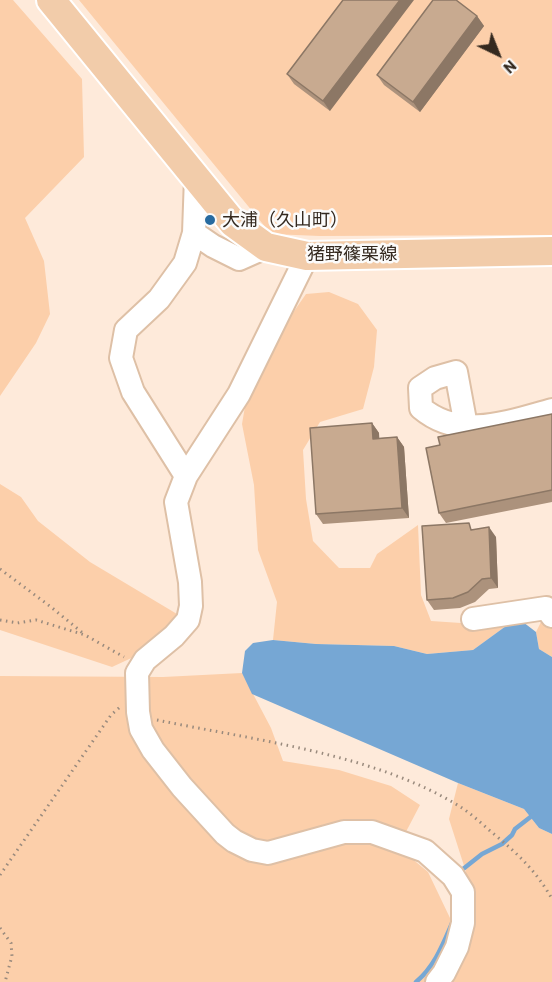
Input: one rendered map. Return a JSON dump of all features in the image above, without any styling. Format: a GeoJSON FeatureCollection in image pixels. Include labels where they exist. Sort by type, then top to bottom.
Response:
{"type":"FeatureCollection","features":[{"type":"Feature","properties":{"kind":"main road","name":"猪野篠栗線"},"geometry":{"type":"LineString","coordinates":[[51,0],[233,222],[266,247],[307,256],[552,251]]}},
{"type":"Feature","properties":{"kind":"street"},"geometry":{"type":"LineString","coordinates":[[186,476],[133,392],[121,358],[126,330],[159,299],[185,263],[194,232],[196,177]]}},
{"type":"Feature","properties":{"kind":"street"},"geometry":{"type":"LineString","coordinates":[[194,232],[213,246],[238,259],[266,247]]}},
{"type":"Feature","properties":{"kind":"street"},"geometry":{"type":"LineString","coordinates":[[307,256],[239,394],[186,476],[176,502],[190,582],[191,606],[188,620],[174,636],[145,660],[137,673],[141,729],[153,750],[182,787],[234,841],[252,850],[268,853],[344,832],[372,832],[425,851],[453,876],[463,892],[463,923],[457,947],[437,982]]}},
{"type":"Feature","properties":{"kind":"street"},"geometry":{"type":"LineString","coordinates":[[466,426],[492,426],[552,410]]}},
{"type":"Feature","properties":{"kind":"street"},"geometry":{"type":"LineString","coordinates":[[473,619],[546,608],[552,616]]}},
{"type":"Feature","properties":{"kind":"path"},"geometry":{"type":"LineString","coordinates":[[0,569],[85,635],[141,667]]}},
{"type":"Feature","properties":{"kind":"path"},"geometry":{"type":"LineString","coordinates":[[0,620],[17,623],[36,620],[85,635]]}},
{"type":"Feature","properties":{"kind":"path"},"geometry":{"type":"LineString","coordinates":[[0,875],[111,715],[120,707],[157,720],[303,748],[417,783],[461,807],[518,854],[541,879],[552,899]]}},
{"type":"Feature","properties":{"kind":"path"},"geometry":{"type":"LineString","coordinates":[[0,928],[11,943],[12,956],[4,982]]}},
{"type":"Feature","properties":{"kind":"shaded area"},"geometry":{"type":"Polygon","coordinates":[[[0,0],[13,0],[82,79],[84,157],[25,218],[44,261],[50,314],[36,343],[0,396],[0,0]]]}},
{"type":"Feature","properties":{"kind":"shaded area"},"geometry":{"type":"Polygon","coordinates":[[[79,0],[552,0],[552,235],[320,236],[271,234],[79,0]]]}},
{"type":"Feature","properties":{"kind":"shaded area"},"geometry":{"type":"Polygon","coordinates":[[[329,292],[358,304],[377,330],[374,367],[363,409],[320,422],[303,450],[306,499],[313,541],[339,568],[370,568],[377,554],[418,525],[421,595],[431,621],[506,626],[473,650],[427,654],[394,646],[316,644],[273,640],[277,602],[258,550],[254,485],[242,424],[248,389],[274,340],[306,294],[329,292]]]}},
{"type":"Feature","properties":{"kind":"shaded area"},"geometry":{"type":"Polygon","coordinates":[[[0,484],[21,497],[38,521],[90,562],[182,617],[153,648],[112,667],[0,630],[0,484]]]}},
{"type":"Feature","properties":{"kind":"shaded area"},"geometry":{"type":"Polygon","coordinates":[[[552,600],[552,657],[539,649],[536,632],[552,600]]]}},
{"type":"Feature","properties":{"kind":"shaded area"},"geometry":{"type":"Polygon","coordinates":[[[242,673],[271,728],[283,761],[339,770],[391,786],[420,805],[398,847],[428,872],[450,918],[466,872],[449,819],[458,783],[524,809],[539,828],[552,834],[552,982],[0,982],[0,676],[163,677],[242,673]]]}},
{"type":"Feature","properties":{"kind":"water"},"geometry":{"type":"Polygon","coordinates":[[[523,622],[536,632],[539,649],[552,657],[552,834],[539,828],[524,809],[252,694],[242,673],[245,651],[253,643],[273,640],[316,644],[394,646],[427,654],[473,650],[506,626],[523,622]]]}},
{"type":"Feature","properties":{"kind":"building"},"geometry":{"type":"Polygon","coordinates":[[[343,0],[400,0],[323,101],[287,74],[343,0]]]}},
{"type":"Feature","properties":{"kind":"building"},"geometry":{"type":"Polygon","coordinates":[[[433,0],[456,0],[477,16],[413,102],[377,75],[433,0]]]}},
{"type":"Feature","properties":{"kind":"building"},"geometry":{"type":"Polygon","coordinates":[[[552,414],[552,490],[439,513],[426,448],[440,445],[438,437],[552,414]]]}},
{"type":"Feature","properties":{"kind":"building"},"geometry":{"type":"Polygon","coordinates":[[[372,423],[373,439],[397,437],[402,508],[316,514],[310,428],[372,423]]]}},
{"type":"Feature","properties":{"kind":"building"},"geometry":{"type":"Polygon","coordinates":[[[469,523],[471,530],[489,527],[491,578],[482,579],[468,592],[453,598],[427,600],[422,526],[469,523]]]}},
{"type":"Feature","properties":{"kind":"waterway"},"geometry":{"type":"LineString","coordinates":[[458,873],[482,854],[502,844],[515,829],[533,815]]}},
{"type":"Feature","properties":{"kind":"waterway"},"geometry":{"type":"LineString","coordinates":[[416,982],[433,962],[453,921]]}},
{"type":"Feature","properties":{"kind":"place","name":"大浦（久山町）"},"geometry":{"type":"Point","coordinates":[210,220]}}]}
